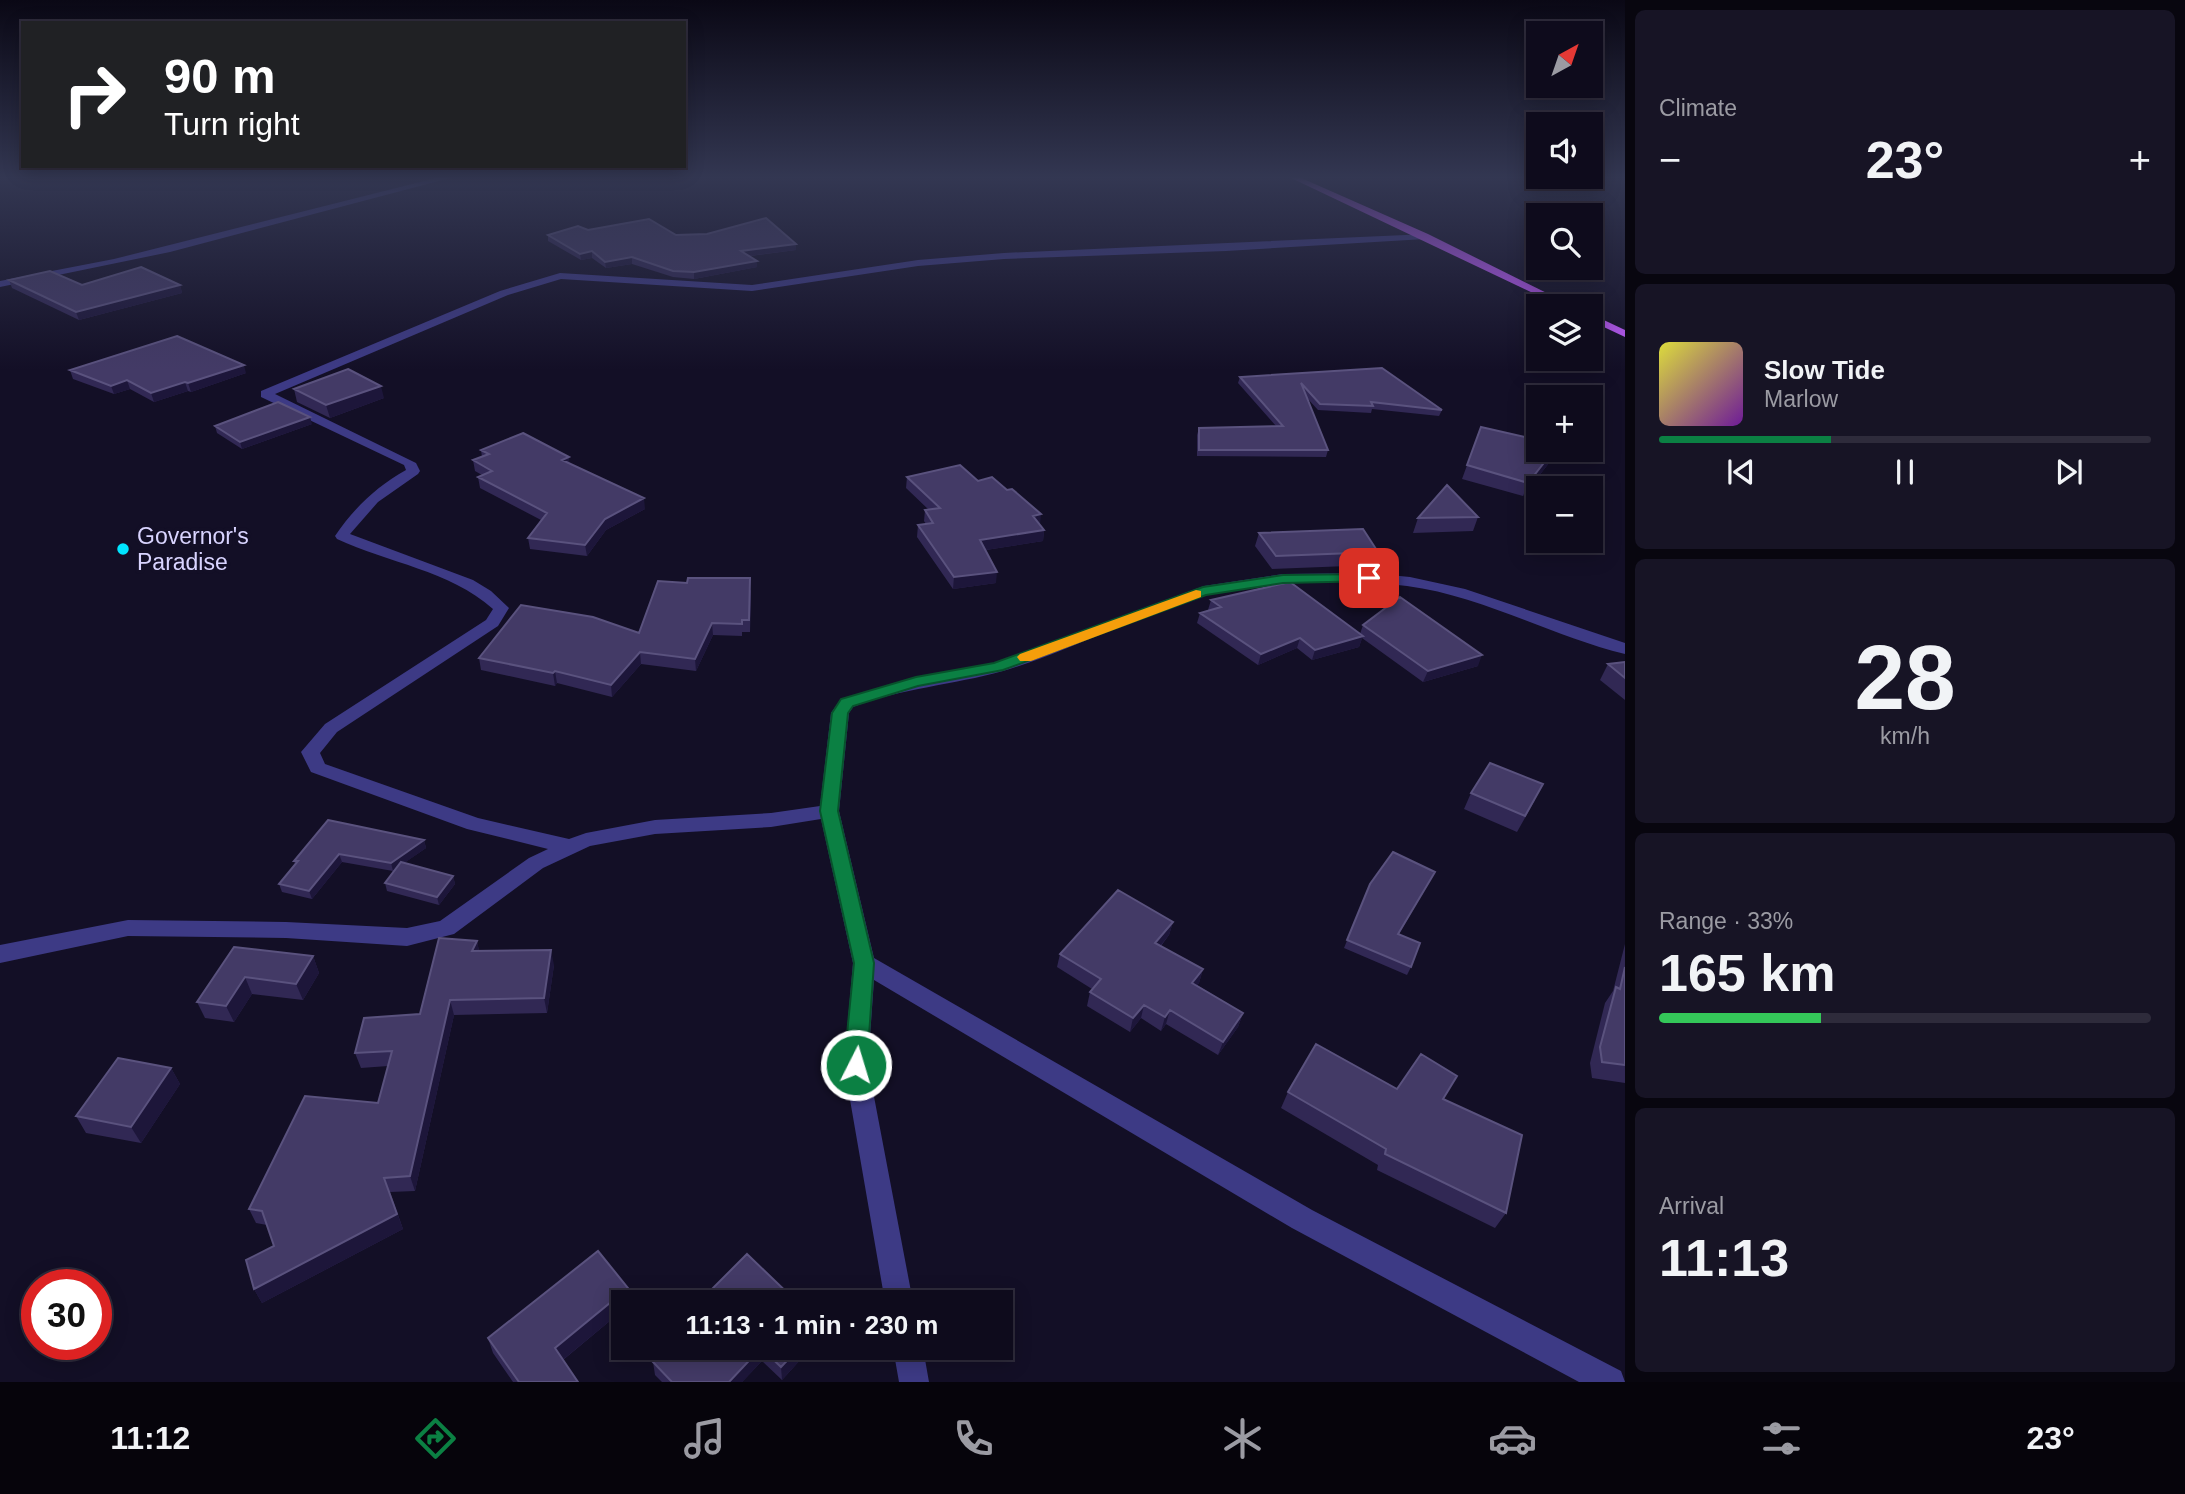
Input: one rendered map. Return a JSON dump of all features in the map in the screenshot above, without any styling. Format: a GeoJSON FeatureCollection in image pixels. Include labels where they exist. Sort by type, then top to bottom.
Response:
{"type":"FeatureCollection","features":[{"type":"Feature","properties":{"kind":"main road"},"geometry":{"type":"LineString","coordinates":[[1436,241],[1543,294]]}},
{"type":"Feature","properties":{"kind":"main road"},"geometry":{"type":"LineString","coordinates":[[1603,323],[1625,334]]}},
{"type":"Feature","properties":{"kind":"street"},"geometry":{"type":"LineString","coordinates":[[0,285],[192,241]]}},
{"type":"Feature","properties":{"kind":"street"},"geometry":{"type":"LineString","coordinates":[[571,847],[474,824],[318,768],[310,752],[331,728],[492,623],[501,608],[488,595],[477,589],[417,563],[342,536],[355,515],[387,485],[413,471],[409,463],[265,394],[504,293],[560,276],[752,288],[918,264],[1004,256],[1239,248],[1340,241]]}},
{"type":"Feature","properties":{"kind":"street"},"geometry":{"type":"LineString","coordinates":[[897,1290],[856,1065],[864,963],[829,811],[840,713],[847,703],[916,682],[998,667],[1203,592],[1283,579],[1369,578],[1410,582],[1459,592],[1625,649]]}},
{"type":"Feature","properties":{"kind":"street"},"geometry":{"type":"LineString","coordinates":[[0,954],[128,928],[286,930],[407,937],[446,928],[536,863],[586,840],[655,827],[771,820],[829,811]]}},
{"type":"Feature","properties":{"kind":"street"},"geometry":{"type":"LineString","coordinates":[[864,963],[1302,1219],[1610,1382]]}},
{"type":"Feature","properties":{"kind":"street"},"geometry":{"type":"LineString","coordinates":[[910,1360],[914,1382]]}},
{"type":"Feature","properties":{"kind":"building"},"geometry":{"type":"Polygon","coordinates":[[[559,241],[793,241],[796,244],[741,251],[757,261],[694,272],[673,271],[632,257],[605,262],[592,251],[580,254],[559,241]]]}},
{"type":"Feature","properties":{"kind":"building"},"geometry":{"type":"Polygon","coordinates":[[[141,267],[180,285],[76,312],[9,280],[50,271],[82,285],[141,267]]]}},
{"type":"Feature","properties":{"kind":"building"},"geometry":{"type":"Polygon","coordinates":[[[177,336],[244,365],[151,393],[127,380],[111,386],[70,370],[177,336]]]}},
{"type":"Feature","properties":{"kind":"building"},"geometry":{"type":"Polygon","coordinates":[[[1382,368],[1442,410],[1371,402],[1373,406],[1320,404],[1301,383],[1328,450],[1199,450],[1199,428],[1283,426],[1240,377],[1382,368]]]}},
{"type":"Feature","properties":{"kind":"building"},"geometry":{"type":"Polygon","coordinates":[[[348,369],[381,386],[326,405],[294,389],[348,369]]]}},
{"type":"Feature","properties":{"kind":"building"},"geometry":{"type":"Polygon","coordinates":[[[278,402],[310,417],[240,442],[215,426],[278,402]]]}},
{"type":"Feature","properties":{"kind":"building"},"geometry":{"type":"Polygon","coordinates":[[[1481,427],[1526,437],[1526,462],[1545,462],[1534,476],[1526,476],[1526,482],[1467,465],[1481,427]]]}},
{"type":"Feature","properties":{"kind":"building"},"geometry":{"type":"Polygon","coordinates":[[[523,433],[569,457],[562,460],[644,498],[605,519],[585,545],[528,538],[547,513],[478,477],[492,471],[473,460],[489,454],[481,450],[523,433]]]}},
{"type":"Feature","properties":{"kind":"building"},"geometry":{"type":"Polygon","coordinates":[[[960,465],[978,481],[992,477],[1007,490],[1012,489],[1041,514],[1033,516],[1044,530],[980,540],[997,572],[954,577],[918,525],[933,523],[925,510],[940,508],[907,477],[960,465]]]}},
{"type":"Feature","properties":{"kind":"building"},"geometry":{"type":"Polygon","coordinates":[[[1447,485],[1478,517],[1418,518],[1447,485]]]}},
{"type":"Feature","properties":{"kind":"building"},"geometry":{"type":"Polygon","coordinates":[[[1363,529],[1378,552],[1276,556],[1259,533],[1363,529]]]}},
{"type":"Feature","properties":{"kind":"building"},"geometry":{"type":"Polygon","coordinates":[[[688,578],[750,578],[749,620],[742,620],[742,624],[712,623],[695,659],[640,652],[611,685],[555,671],[553,673],[479,658],[521,605],[593,617],[639,633],[658,581],[687,583],[688,578]]]}},
{"type":"Feature","properties":{"kind":"building"},"geometry":{"type":"Polygon","coordinates":[[[1290,582],[1363,636],[1315,650],[1300,638],[1261,654],[1200,613],[1221,607],[1211,600],[1290,582]]]}},
{"type":"Feature","properties":{"kind":"building"},"geometry":{"type":"Polygon","coordinates":[[[1400,597],[1482,655],[1428,671],[1363,625],[1400,597]]]}},
{"type":"Feature","properties":{"kind":"building"},"geometry":{"type":"Polygon","coordinates":[[[1625,662],[1625,678],[1608,664],[1625,662]]]}},
{"type":"Feature","properties":{"kind":"building"},"geometry":{"type":"Polygon","coordinates":[[[1490,763],[1543,784],[1525,816],[1471,793],[1490,763]]]}},
{"type":"Feature","properties":{"kind":"building"},"geometry":{"type":"Polygon","coordinates":[[[328,820],[424,840],[391,863],[339,854],[309,891],[279,884],[328,820]]]}},
{"type":"Feature","properties":{"kind":"building"},"geometry":{"type":"Polygon","coordinates":[[[1393,852],[1435,872],[1398,934],[1420,943],[1411,967],[1347,940],[1370,884],[1393,852]]]}},
{"type":"Feature","properties":{"kind":"building"},"geometry":{"type":"Polygon","coordinates":[[[401,862],[453,876],[437,897],[385,883],[401,862]]]}},
{"type":"Feature","properties":{"kind":"building"},"geometry":{"type":"Polygon","coordinates":[[[1118,890],[1173,922],[1155,943],[1203,969],[1192,983],[1243,1013],[1223,1042],[1170,1010],[1165,1017],[1144,1005],[1133,1018],[1090,992],[1101,979],[1060,954],[1118,890]]]}},
{"type":"Feature","properties":{"kind":"building"},"geometry":{"type":"Polygon","coordinates":[[[439,938],[477,941],[472,951],[551,950],[544,998],[450,1000],[410,1176],[384,1178],[397,1214],[254,1289],[246,1260],[274,1246],[262,1211],[249,1209],[305,1096],[378,1103],[392,1051],[355,1053],[364,1018],[420,1014],[439,938]]]}},
{"type":"Feature","properties":{"kind":"building"},"geometry":{"type":"Polygon","coordinates":[[[234,947],[313,956],[296,984],[245,977],[226,1006],[197,1002],[234,947]]]}},
{"type":"Feature","properties":{"kind":"building"},"geometry":{"type":"Polygon","coordinates":[[[1625,967],[1625,1065],[1602,1062],[1600,1047],[1616,987],[1620,989],[1625,967]]]}},
{"type":"Feature","properties":{"kind":"building"},"geometry":{"type":"Polygon","coordinates":[[[1316,1044],[1397,1089],[1421,1054],[1457,1076],[1443,1099],[1522,1135],[1506,1213],[1385,1154],[1386,1149],[1288,1092],[1316,1044]]]}},
{"type":"Feature","properties":{"kind":"building"},"geometry":{"type":"Polygon","coordinates":[[[118,1058],[171,1068],[131,1127],[76,1116],[118,1058]]]}},
{"type":"Feature","properties":{"kind":"building"},"geometry":{"type":"Polygon","coordinates":[[[598,1251],[628,1288],[611,1290],[611,1302],[555,1348],[578,1382],[519,1382],[488,1338],[598,1251]]]}},
{"type":"Feature","properties":{"kind":"building"},"geometry":{"type":"Polygon","coordinates":[[[747,1254],[784,1290],[713,1290],[747,1254]]]}},
{"type":"Feature","properties":{"kind":"building"},"geometry":{"type":"Polygon","coordinates":[[[750,1360],[729,1382],[672,1382],[653,1362],[750,1360]]]}},
{"type":"Feature","properties":{"kind":"building"},"geometry":{"type":"Polygon","coordinates":[[[774,1360],[788,1360],[781,1367],[774,1360]]]}},
{"type":"Feature","properties":{"kind":"slow traffic"},"geometry":{"type":"LineString","coordinates":[[1025,657],[1196,594]]}},
{"type":"Feature","properties":{"kind":"place","name":"Governor's Paradise"},"geometry":{"type":"Point","coordinates":[123,549]}},
{"type":"Feature","properties":{"kind":"route"},"geometry":{"type":"LineString","coordinates":[[856,1065],[864,963],[829,811],[833,752],[840,713],[847,703],[916,682],[998,667],[1203,592],[1283,579],[1369,578]]}}]}
